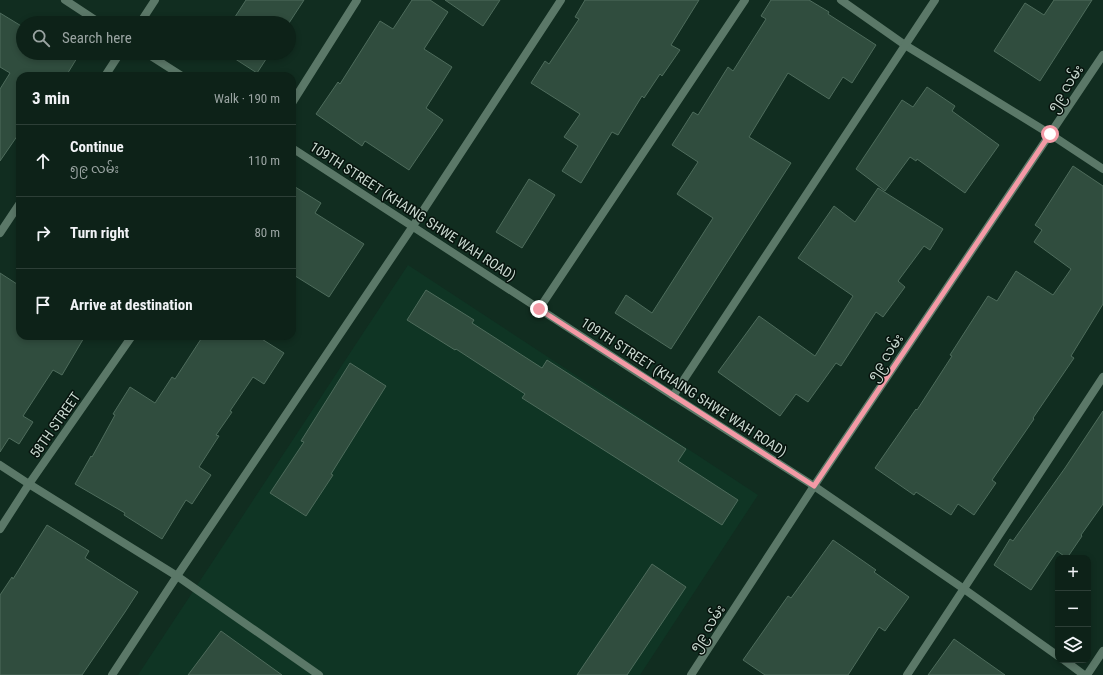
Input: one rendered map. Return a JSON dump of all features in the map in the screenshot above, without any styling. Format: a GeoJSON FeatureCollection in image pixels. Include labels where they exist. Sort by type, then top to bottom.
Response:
{"type":"FeatureCollection","features":[{"type":"Feature","properties":{"kind":"street"},"geometry":{"type":"LineString","coordinates":[[65,0],[89,16]]}},
{"type":"Feature","properties":{"kind":"street"},"geometry":{"type":"LineString","coordinates":[[145,16],[155,0]]}},
{"type":"Feature","properties":{"kind":"street"},"geometry":{"type":"LineString","coordinates":[[296,97],[357,0]]}},
{"type":"Feature","properties":{"kind":"street"},"geometry":{"type":"LineString","coordinates":[[112,675],[413,226],[561,0]]}},
{"type":"Feature","properties":{"kind":"street"},"geometry":{"type":"LineString","coordinates":[[539,309],[745,0]]}},
{"type":"Feature","properties":{"kind":"street"},"geometry":{"type":"LineString","coordinates":[[841,0],[905,45],[1050,134],[1103,169]]}},
{"type":"Feature","properties":{"kind":"street"},"geometry":{"type":"LineString","coordinates":[[673,396],[935,0]]}},
{"type":"Feature","properties":{"kind":"street","name":"၅၉ လမ်း"},"geometry":{"type":"LineString","coordinates":[[691,675],[814,486],[1103,55]]}},
{"type":"Feature","properties":{"kind":"street"},"geometry":{"type":"LineString","coordinates":[[108,72],[115,60]]}},
{"type":"Feature","properties":{"kind":"street"},"geometry":{"type":"LineString","coordinates":[[157,60],[176,72]]}},
{"type":"Feature","properties":{"kind":"street","name":"109TH STREET (KHAING SHWE WAH ROAD)"},"geometry":{"type":"LineString","coordinates":[[296,151],[814,486],[964,589],[1055,654]]}},
{"type":"Feature","properties":{"kind":"street"},"geometry":{"type":"LineString","coordinates":[[0,233],[16,209]]}},
{"type":"Feature","properties":{"kind":"street","name":"58TH STREET"},"geometry":{"type":"LineString","coordinates":[[0,529],[29,484],[129,340]]}},
{"type":"Feature","properties":{"kind":"street"},"geometry":{"type":"LineString","coordinates":[[907,675],[1103,377]]}},
{"type":"Feature","properties":{"kind":"street"},"geometry":{"type":"LineString","coordinates":[[0,465],[177,576],[319,675]]}},
{"type":"Feature","properties":{"kind":"street"},"geometry":{"type":"LineString","coordinates":[[1068,663],[1086,675],[1103,651]]}},
{"type":"Feature","properties":{"kind":"shaded area"},"geometry":{"type":"Polygon","coordinates":[[[408,265],[758,495],[640,675],[138,675],[408,265]]]}},
{"type":"Feature","properties":{"kind":"building"},"geometry":{"type":"Polygon","coordinates":[[[246,0],[304,0],[294,16],[236,16],[246,0]]]}},
{"type":"Feature","properties":{"kind":"building"},"geometry":{"type":"Polygon","coordinates":[[[412,0],[430,0],[448,12],[424,49],[452,67],[426,108],[443,120],[409,170],[365,141],[362,146],[316,114],[338,82],[340,84],[380,21],[393,29],[412,0]]]}},
{"type":"Feature","properties":{"kind":"building"},"geometry":{"type":"Polygon","coordinates":[[[445,0],[500,0],[483,26],[445,0]]]}},
{"type":"Feature","properties":{"kind":"building"},"geometry":{"type":"Polygon","coordinates":[[[585,0],[699,0],[671,45],[680,50],[662,76],[660,74],[644,98],[642,96],[618,135],[612,132],[581,183],[562,171],[578,146],[564,137],[580,114],[531,83],[545,61],[549,64],[579,19],[575,17],[585,0]]]}},
{"type":"Feature","properties":{"kind":"building"},"geometry":{"type":"Polygon","coordinates":[[[771,0],[809,0],[876,45],[852,83],[843,77],[829,99],[788,73],[749,137],[791,163],[671,349],[615,313],[626,295],[652,313],[713,218],[677,194],[698,162],[672,145],[693,112],[698,115],[728,67],[733,71],[766,19],[761,16],[771,0]]]}},
{"type":"Feature","properties":{"kind":"building"},"geometry":{"type":"Polygon","coordinates":[[[1054,0],[1092,0],[1040,81],[994,51],[1025,3],[1044,15],[1054,0]]]}},
{"type":"Feature","properties":{"kind":"building"},"geometry":{"type":"Polygon","coordinates":[[[0,13],[16,23],[16,60],[76,60],[68,72],[16,72],[16,138],[0,161],[0,89],[10,73],[0,67],[0,13]]]}},
{"type":"Feature","properties":{"kind":"building"},"geometry":{"type":"Polygon","coordinates":[[[237,60],[265,60],[258,72],[237,60]]]}},
{"type":"Feature","properties":{"kind":"building"},"geometry":{"type":"Polygon","coordinates":[[[927,87],[955,106],[952,111],[999,145],[965,193],[917,159],[916,161],[910,157],[885,191],[856,169],[902,100],[913,107],[927,87]]]}},
{"type":"Feature","properties":{"kind":"building"},"geometry":{"type":"Polygon","coordinates":[[[1073,166],[1103,186],[1103,304],[1071,356],[1074,358],[992,480],[996,483],[974,515],[958,504],[951,515],[916,492],[914,495],[875,468],[916,409],[917,410],[988,296],[997,301],[1016,271],[1053,295],[1071,269],[1034,242],[1042,230],[1035,225],[1073,166]]]}},
{"type":"Feature","properties":{"kind":"building"},"geometry":{"type":"Polygon","coordinates":[[[529,179],[555,195],[522,248],[496,232],[529,179]]]}},
{"type":"Feature","properties":{"kind":"building"},"geometry":{"type":"Polygon","coordinates":[[[296,187],[321,203],[315,213],[364,244],[329,297],[296,276],[296,187]]]}},
{"type":"Feature","properties":{"kind":"building"},"geometry":{"type":"Polygon","coordinates":[[[878,188],[943,229],[930,250],[924,246],[898,281],[905,287],[883,317],[876,312],[841,366],[836,363],[808,402],[796,394],[780,416],[718,372],[759,316],[815,356],[853,296],[798,258],[834,206],[855,222],[878,188]]]}},
{"type":"Feature","properties":{"kind":"building"},"geometry":{"type":"Polygon","coordinates":[[[0,273],[16,283],[16,340],[83,340],[62,375],[53,370],[23,416],[33,422],[19,444],[9,438],[0,452],[0,273]]]}},
{"type":"Feature","properties":{"kind":"building"},"geometry":{"type":"Polygon","coordinates":[[[426,290],[474,320],[472,323],[542,368],[547,360],[686,449],[678,461],[738,500],[722,525],[522,398],[525,394],[456,349],[455,350],[407,320],[426,290]]]}},
{"type":"Feature","properties":{"kind":"building"},"geometry":{"type":"Polygon","coordinates":[[[200,340],[263,340],[284,353],[264,384],[253,377],[230,411],[232,412],[216,435],[219,436],[199,467],[211,475],[192,504],[186,500],[162,539],[124,515],[125,513],[75,484],[115,415],[113,414],[130,387],[155,403],[172,377],[175,379],[200,340]]]}},
{"type":"Feature","properties":{"kind":"building"},"geometry":{"type":"Polygon","coordinates":[[[350,363],[386,386],[331,474],[333,475],[306,516],[270,493],[304,442],[301,441],[350,363]]]}},
{"type":"Feature","properties":{"kind":"building"},"geometry":{"type":"Polygon","coordinates":[[[1103,411],[1103,504],[1069,555],[1063,555],[1057,551],[1031,590],[994,565],[1010,539],[1013,541],[1065,468],[1103,411]]]}},
{"type":"Feature","properties":{"kind":"building"},"geometry":{"type":"Polygon","coordinates":[[[47,525],[89,551],[85,558],[138,592],[82,675],[0,675],[0,595],[12,577],[13,579],[47,525]]]}},
{"type":"Feature","properties":{"kind":"building"},"geometry":{"type":"Polygon","coordinates":[[[833,540],[876,570],[874,572],[909,597],[885,631],[879,627],[848,675],[765,675],[743,660],[788,596],[791,598],[833,540]]]}},
{"type":"Feature","properties":{"kind":"building"},"geometry":{"type":"Polygon","coordinates":[[[652,564],[686,587],[627,675],[577,675],[652,564]]]}},
{"type":"Feature","properties":{"kind":"building"},"geometry":{"type":"Polygon","coordinates":[[[221,631],[282,675],[188,675],[221,631]]]}},
{"type":"Feature","properties":{"kind":"building"},"geometry":{"type":"Polygon","coordinates":[[[954,639],[1005,675],[928,675],[954,639]]]}},
{"type":"Feature","properties":{"kind":"route"},"geometry":{"type":"LineString","coordinates":[[539,309],[814,486],[1050,134]]}}]}
